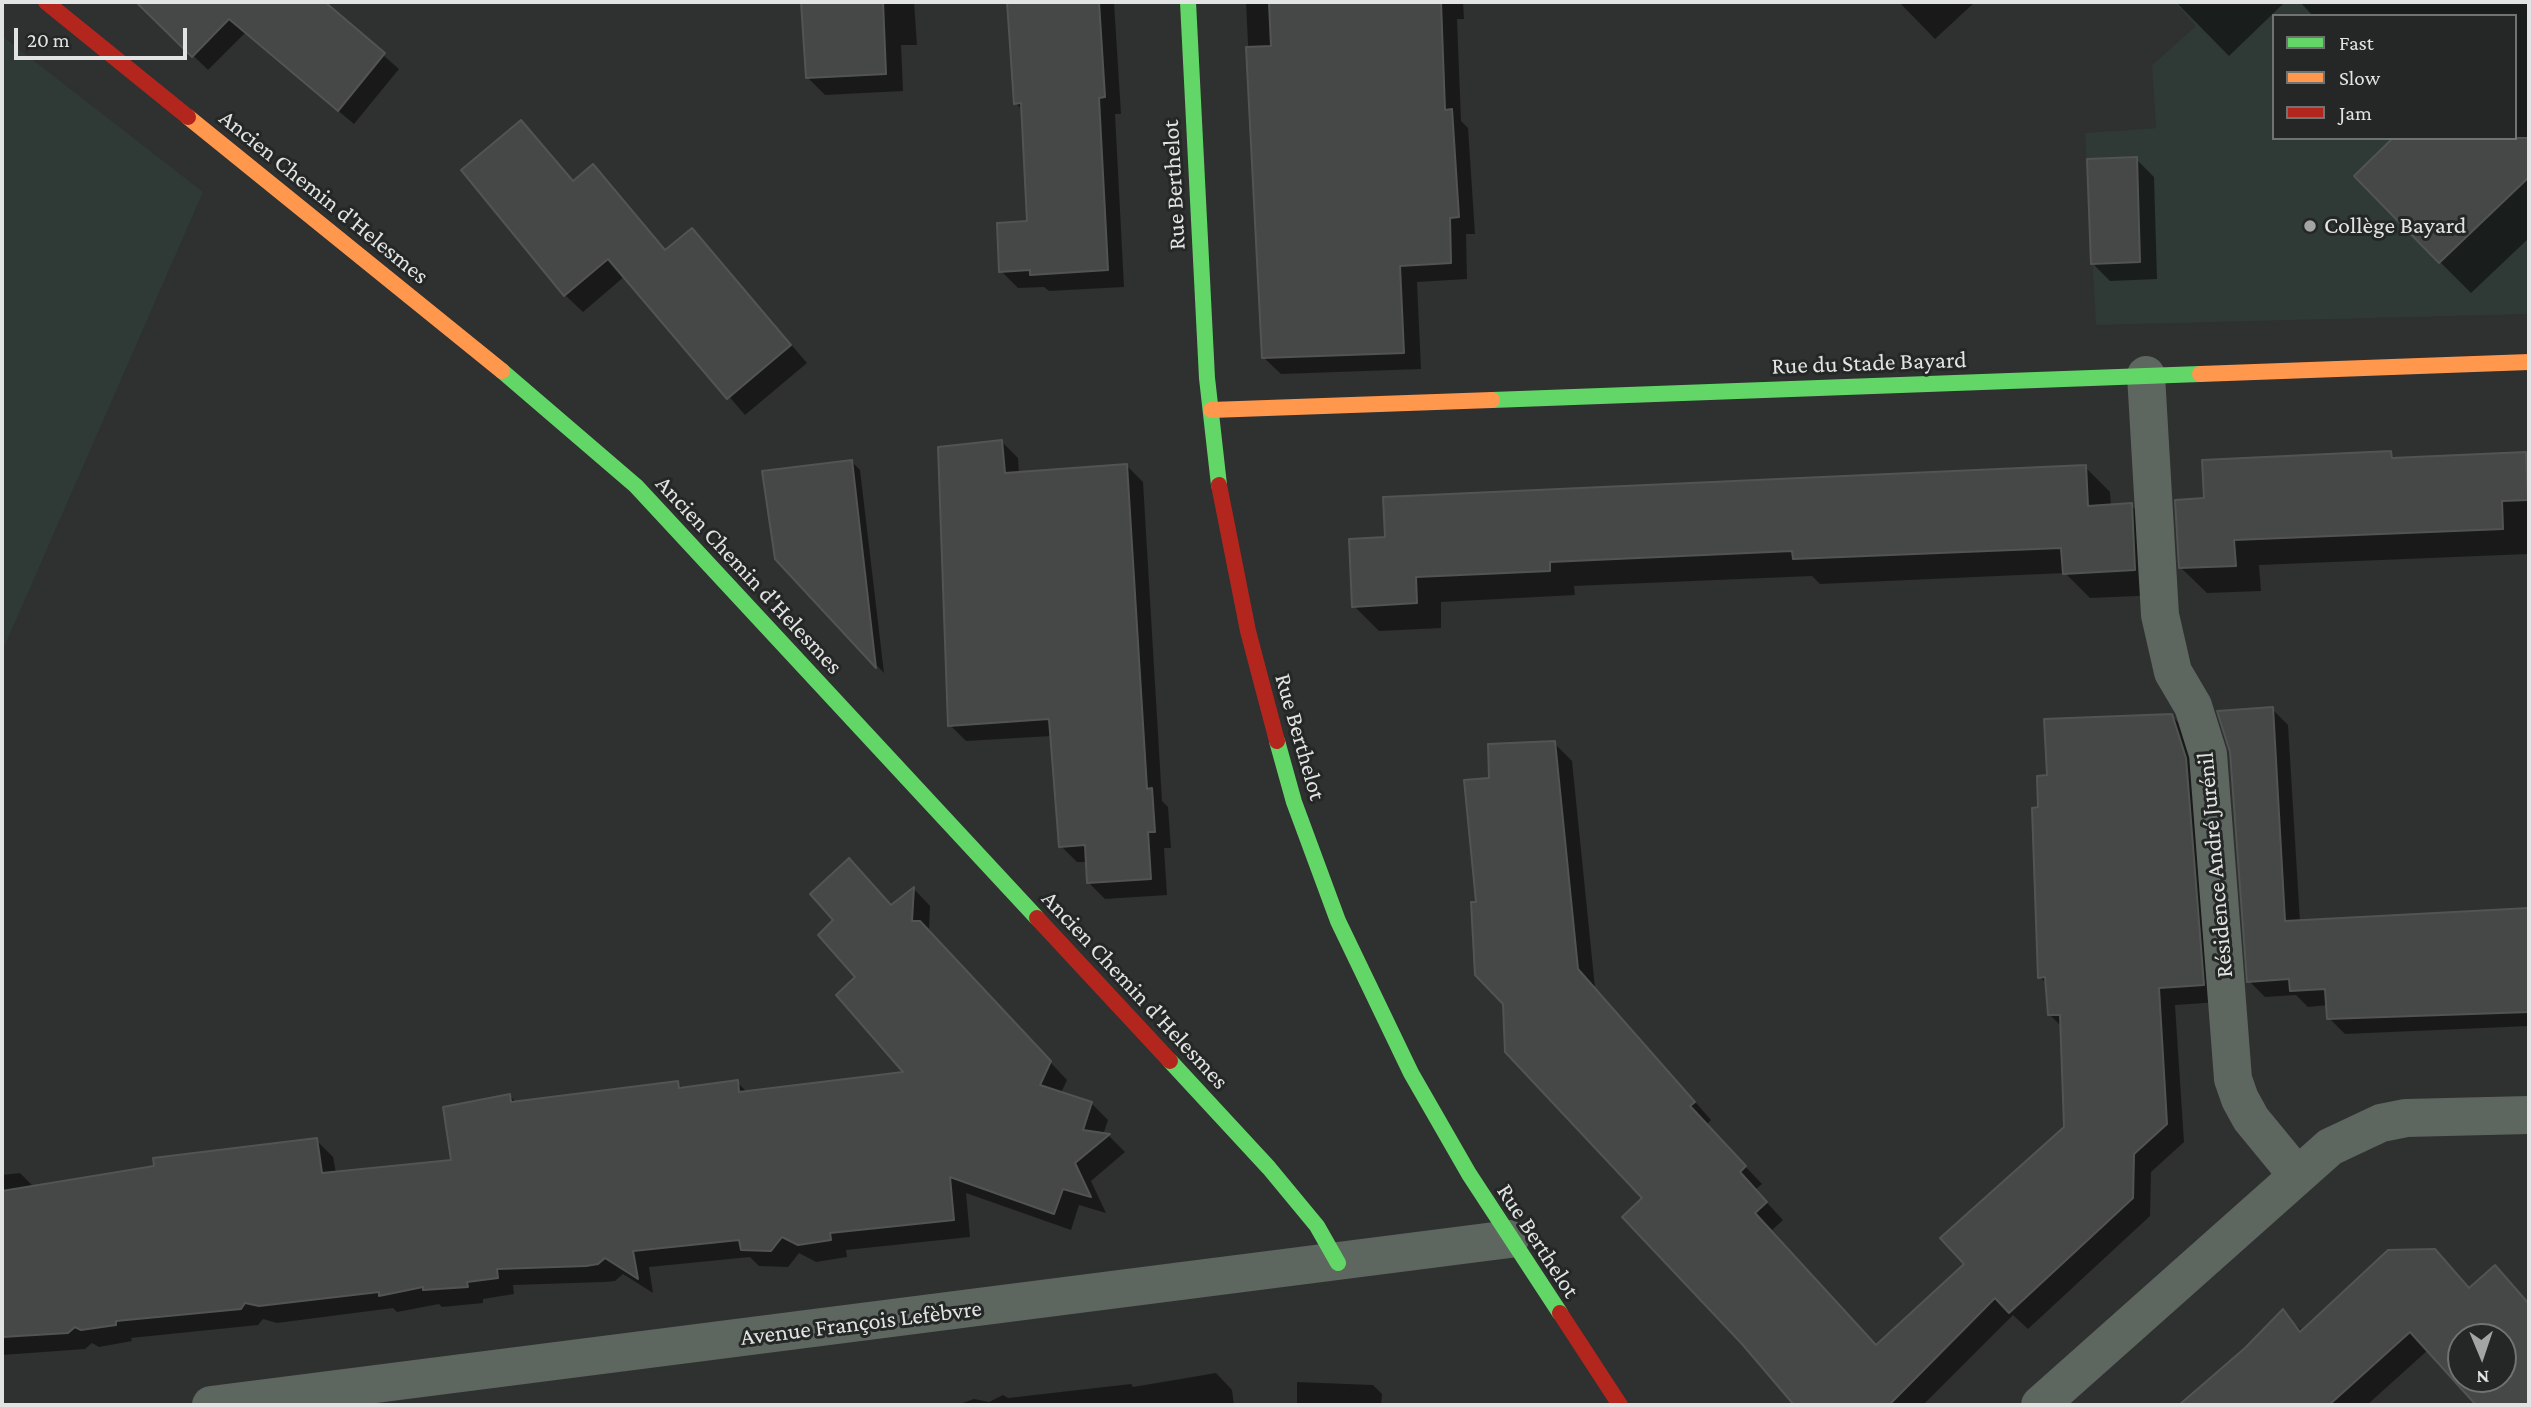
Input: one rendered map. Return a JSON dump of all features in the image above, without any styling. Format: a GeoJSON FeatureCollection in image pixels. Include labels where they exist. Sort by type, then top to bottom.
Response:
{"type":"FeatureCollection","features":[{"type":"Feature","properties":{"kind":"street","name":"Ancien Chemin d'Helesmes"},"geometry":{"type":"LineString","coordinates":[[46,2],[565,422],[636,486],[1269,1168],[1317,1226],[1338,1263]]}},
{"type":"Feature","properties":{"kind":"street","name":"Rue Berthelot"},"geometry":{"type":"LineString","coordinates":[[1188,2],[1211,410],[1218,481],[1265,702],[1311,854],[1364,977],[1411,1073],[1510,1238],[1620,1405]]}},
{"type":"Feature","properties":{"kind":"street","name":"Rue du Stade Bayard"},"geometry":{"type":"LineString","coordinates":[[1211,410],[2529,362]]}},
{"type":"Feature","properties":{"kind":"street","name":"Résidence André Jurénil"},"geometry":{"type":"LineString","coordinates":[[2146,375],[2160,615],[2173,672],[2193,706],[2208,754],[2233,1079],[2251,1119],[2297,1175]]}},
{"type":"Feature","properties":{"kind":"street"},"geometry":{"type":"LineString","coordinates":[[2040,1405],[2330,1147],[2381,1123],[2406,1118],[2529,1115]]}},
{"type":"Feature","properties":{"kind":"street","name":"Avenue François Lefèbvre"},"geometry":{"type":"LineString","coordinates":[[211,1405],[1338,1263],[1510,1238]]}},
{"type":"Feature","properties":{"kind":"shaded area","name":"Collège Bayard"},"geometry":{"type":"Polygon","coordinates":[[[2174,2],[2529,2],[2529,314],[2096,325],[2085,133],[2156,128],[2152,65],[2196,26],[2174,2]]]}},
{"type":"Feature","properties":{"kind":"shaded area"},"geometry":{"type":"Polygon","coordinates":[[[2,36],[203,192],[2,652],[2,36]]]}},
{"type":"Feature","properties":{"kind":"building"},"geometry":{"type":"Polygon","coordinates":[[[136,2],[325,2],[385,53],[338,111],[229,19],[192,57],[136,2]]]}},
{"type":"Feature","properties":{"kind":"building"},"geometry":{"type":"Polygon","coordinates":[[[801,2],[883,2],[886,74],[806,78],[801,2]]]}},
{"type":"Feature","properties":{"kind":"building"},"geometry":{"type":"Polygon","coordinates":[[[1007,2],[1099,2],[1105,97],[1099,98],[1108,270],[1030,275],[1030,270],[999,272],[997,223],[1027,221],[1021,103],[1014,104],[1007,2]]]}},
{"type":"Feature","properties":{"kind":"building"},"geometry":{"type":"Polygon","coordinates":[[[1269,2],[1441,2],[1445,110],[1452,109],[1459,217],[1450,218],[1451,263],[1400,266],[1404,353],[1262,358],[1246,47],[1271,46],[1269,2]]]}},
{"type":"Feature","properties":{"kind":"building"},"geometry":{"type":"Polygon","coordinates":[[[521,120],[573,181],[593,164],[665,250],[692,228],[791,345],[727,399],[608,259],[564,296],[461,170],[521,120]]]}},
{"type":"Feature","properties":{"kind":"building"},"geometry":{"type":"Polygon","coordinates":[[[2529,138],[2529,177],[2439,263],[2354,176],[2391,140],[2529,138]]]}},
{"type":"Feature","properties":{"kind":"building"},"geometry":{"type":"Polygon","coordinates":[[[2137,157],[2140,262],[2091,264],[2087,159],[2137,157]]]}},
{"type":"Feature","properties":{"kind":"building"},"geometry":{"type":"Polygon","coordinates":[[[1002,440],[1005,473],[1127,464],[1147,789],[1152,788],[1155,832],[1148,832],[1151,879],[1087,883],[1085,845],[1059,847],[1049,719],[948,726],[938,447],[1002,440]]]}},
{"type":"Feature","properties":{"kind":"building"},"geometry":{"type":"Polygon","coordinates":[[[2391,451],[2392,458],[2526,452],[2528,500],[2502,501],[2503,529],[2234,540],[2236,566],[2179,568],[2175,500],[2204,498],[2202,460],[2391,451]]]}},
{"type":"Feature","properties":{"kind":"building"},"geometry":{"type":"Polygon","coordinates":[[[852,460],[876,668],[775,559],[762,471],[852,460]]]}},
{"type":"Feature","properties":{"kind":"building"},"geometry":{"type":"Polygon","coordinates":[[[2086,465],[2088,506],[2132,503],[2135,570],[2063,574],[2061,548],[1793,559],[1792,551],[1550,562],[1550,571],[1416,577],[1417,603],[1352,607],[1349,539],[1385,537],[1383,497],[2086,465]]]}},
{"type":"Feature","properties":{"kind":"building"},"geometry":{"type":"Polygon","coordinates":[[[2273,707],[2285,921],[2529,908],[2529,1012],[2327,1019],[2325,989],[2290,991],[2289,979],[2247,982],[2230,752],[2217,711],[2273,707]]]}},
{"type":"Feature","properties":{"kind":"building"},"geometry":{"type":"Polygon","coordinates":[[[2172,714],[2186,758],[2204,985],[2159,988],[2167,1124],[2134,1154],[2133,1198],[2009,1313],[1995,1298],[1889,1405],[1794,1405],[1742,1344],[1622,1217],[1642,1198],[1505,1052],[1503,1004],[1475,975],[1471,902],[1476,902],[1464,780],[1489,778],[1488,744],[1555,741],[1578,969],[1695,1102],[1690,1106],[1746,1166],[1740,1172],[1767,1202],[1755,1213],[1876,1345],[1964,1264],[1940,1238],[2064,1127],[2060,1015],[2048,1015],[2045,977],[2038,978],[2032,808],[2038,807],[2037,776],[2047,775],[2044,719],[2172,714]]]}},
{"type":"Feature","properties":{"kind":"building"},"geometry":{"type":"Polygon","coordinates":[[[849,858],[891,905],[914,887],[912,921],[920,921],[1051,1061],[1040,1085],[1092,1102],[1083,1130],[1110,1134],[1075,1163],[1091,1197],[1063,1189],[1054,1214],[950,1177],[954,1220],[830,1233],[831,1240],[798,1245],[782,1237],[771,1251],[741,1250],[739,1240],[633,1251],[638,1279],[605,1258],[598,1264],[586,1266],[497,1269],[498,1278],[467,1282],[468,1287],[423,1290],[423,1287],[379,1296],[379,1292],[259,1306],[245,1303],[241,1309],[116,1321],[116,1325],[81,1330],[75,1327],[68,1333],[2,1337],[2,1191],[154,1166],[153,1158],[317,1138],[322,1173],[451,1160],[443,1107],[510,1094],[511,1102],[678,1081],[679,1088],[738,1080],[739,1092],[903,1072],[836,995],[855,977],[818,935],[833,920],[810,894],[849,858]]]}},
{"type":"Feature","properties":{"kind":"building"},"geometry":{"type":"Polygon","coordinates":[[[2435,1249],[2469,1288],[2495,1265],[2529,1304],[2529,1405],[2476,1405],[2465,1393],[2517,1393],[2517,1323],[2447,1323],[2447,1373],[2410,1332],[2329,1405],[2179,1405],[2245,1348],[2283,1309],[2300,1332],[2388,1250],[2435,1249]]]}},
{"type":"Feature","properties":{"kind":"traffic: fast"},"geometry":{"type":"LineString","coordinates":[[1188,2],[1207,378],[1219,485]]}},
{"type":"Feature","properties":{"kind":"traffic: fast"},"geometry":{"type":"LineString","coordinates":[[502,371],[636,486],[1037,918]]}},
{"type":"Feature","properties":{"kind":"traffic: fast"},"geometry":{"type":"LineString","coordinates":[[1492,400],[2200,374]]}},
{"type":"Feature","properties":{"kind":"traffic: fast"},"geometry":{"type":"LineString","coordinates":[[1277,741],[1294,802],[1338,921],[1411,1073],[1469,1174],[1560,1313]]}},
{"type":"Feature","properties":{"kind":"traffic: fast"},"geometry":{"type":"LineString","coordinates":[[1170,1061],[1269,1168],[1317,1226],[1338,1263]]}},
{"type":"Feature","properties":{"kind":"traffic: slow"},"geometry":{"type":"LineString","coordinates":[[188,117],[502,371]]}},
{"type":"Feature","properties":{"kind":"traffic: slow"},"geometry":{"type":"LineString","coordinates":[[2200,374],[2529,362]]}},
{"type":"Feature","properties":{"kind":"traffic: slow"},"geometry":{"type":"LineString","coordinates":[[1211,410],[1492,400]]}},
{"type":"Feature","properties":{"kind":"traffic: jam"},"geometry":{"type":"LineString","coordinates":[[46,2],[188,117]]}},
{"type":"Feature","properties":{"kind":"traffic: jam"},"geometry":{"type":"LineString","coordinates":[[1219,485],[1248,631],[1277,741]]}},
{"type":"Feature","properties":{"kind":"traffic: jam"},"geometry":{"type":"LineString","coordinates":[[1037,918],[1170,1061]]}},
{"type":"Feature","properties":{"kind":"traffic: jam"},"geometry":{"type":"LineString","coordinates":[[1560,1313],[1620,1405]]}},
{"type":"Feature","properties":{"kind":"place","name":"Collège Bayard"},"geometry":{"type":"Point","coordinates":[2310,226]}}]}
